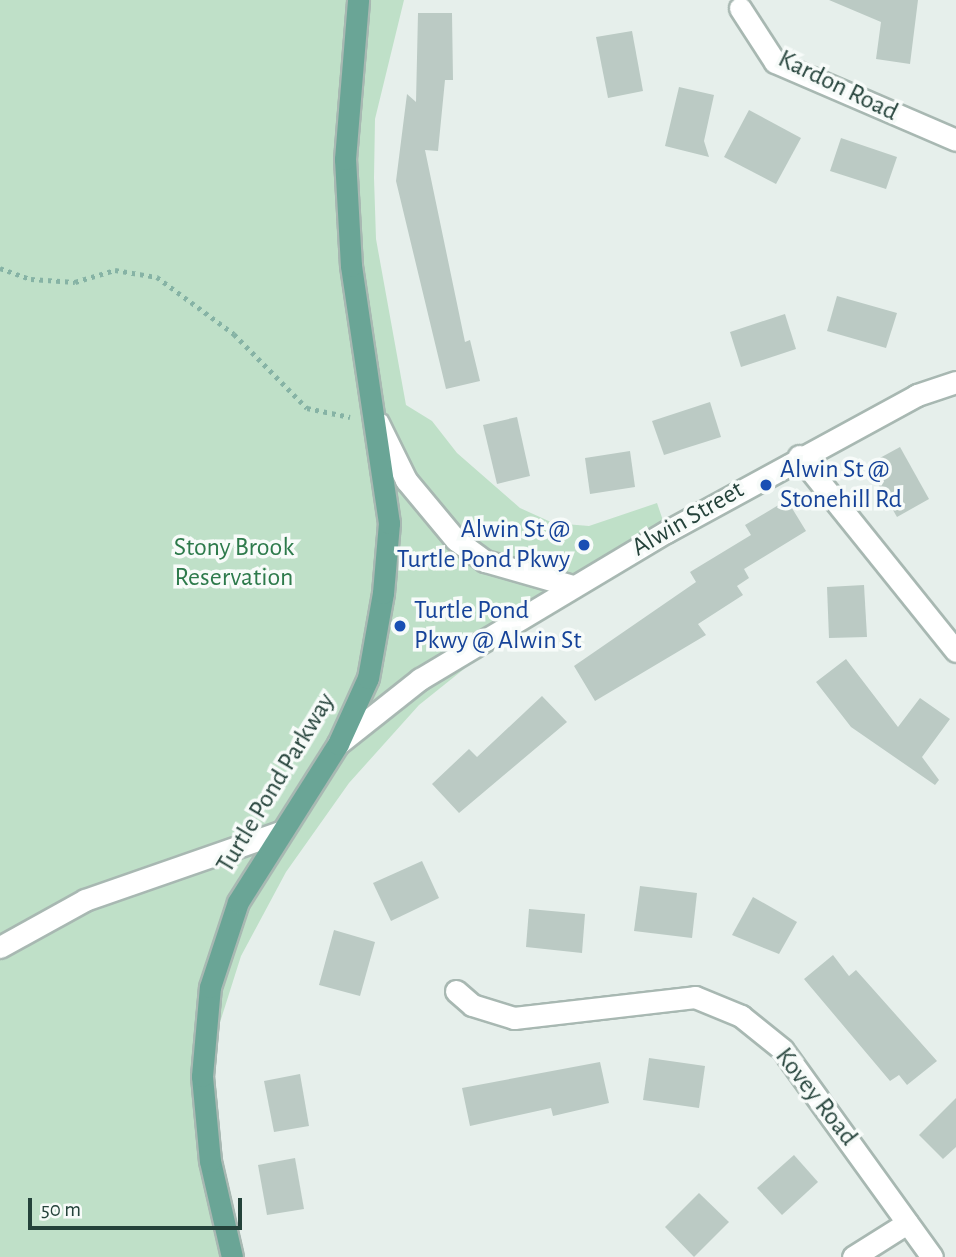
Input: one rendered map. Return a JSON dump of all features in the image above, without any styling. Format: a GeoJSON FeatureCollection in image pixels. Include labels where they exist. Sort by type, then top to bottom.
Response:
{"type":"FeatureCollection","features":[{"type":"Feature","properties":{"kind":"main road","name":"Turtle Pond Parkway"},"geometry":{"type":"LineString","coordinates":[[232,1257],[210,1161],[202,1076],[210,987],[238,902],[338,744],[368,678],[382,601],[388,523],[378,423],[351,267],[345,159],[358,0]]}},
{"type":"Feature","properties":{"kind":"street","name":"Kardon Road"},"geometry":{"type":"LineString","coordinates":[[740,8],[775,61],[956,140]]}},
{"type":"Feature","properties":{"kind":"street","name":"Alwin Street"},"geometry":{"type":"LineString","coordinates":[[338,744],[420,678],[573,586],[799,456],[956,382]]}},
{"type":"Feature","properties":{"kind":"street"},"geometry":{"type":"LineString","coordinates":[[378,423],[406,480],[456,540],[485,561],[573,586]]}},
{"type":"Feature","properties":{"kind":"street"},"geometry":{"type":"LineString","coordinates":[[799,456],[956,651]]}},
{"type":"Feature","properties":{"kind":"street"},"geometry":{"type":"LineString","coordinates":[[0,947],[85,900],[280,832]]}},
{"type":"Feature","properties":{"kind":"street","name":"Kovey Road"},"geometry":{"type":"LineString","coordinates":[[457,991],[472,1005],[514,1018],[695,997],[741,1016],[782,1049],[932,1257]]}},
{"type":"Feature","properties":{"kind":"street"},"geometry":{"type":"LineString","coordinates":[[853,1257],[907,1223]]}},
{"type":"Feature","properties":{"kind":"path"},"geometry":{"type":"LineString","coordinates":[[0,268],[75,282],[115,270],[158,276],[234,334],[307,408],[378,423]]}},
{"type":"Feature","properties":{"kind":"green space","name":"Stony Brook Reservation"},"geometry":{"type":"Polygon","coordinates":[[[0,0],[404,0],[375,119],[374,178],[376,239],[406,405],[432,421],[457,453],[520,508],[553,523],[589,526],[657,503],[671,544],[494,645],[419,705],[349,783],[286,872],[241,956],[216,1035],[207,1191],[220,1257],[0,1257],[0,0]]]}},
{"type":"Feature","properties":{"kind":"building"},"geometry":{"type":"Polygon","coordinates":[[[829,0],[918,0],[910,64],[876,59],[881,22],[829,0]]]}},
{"type":"Feature","properties":{"kind":"building"},"geometry":{"type":"Polygon","coordinates":[[[418,13],[452,13],[453,80],[445,80],[438,151],[425,150],[465,342],[470,340],[480,381],[446,389],[396,181],[407,94],[416,102],[418,13]]]}},
{"type":"Feature","properties":{"kind":"building"},"geometry":{"type":"Polygon","coordinates":[[[632,31],[643,91],[608,98],[596,37],[632,31]]]}},
{"type":"Feature","properties":{"kind":"building"},"geometry":{"type":"Polygon","coordinates":[[[679,87],[714,95],[704,141],[709,157],[665,146],[679,87]]]}},
{"type":"Feature","properties":{"kind":"building"},"geometry":{"type":"Polygon","coordinates":[[[749,110],[801,138],[776,184],[724,157],[749,110]]]}},
{"type":"Feature","properties":{"kind":"building"},"geometry":{"type":"Polygon","coordinates":[[[841,138],[897,157],[886,189],[830,171],[841,138]]]}},
{"type":"Feature","properties":{"kind":"building"},"geometry":{"type":"Polygon","coordinates":[[[837,296],[897,313],[886,348],[827,331],[837,296]]]}},
{"type":"Feature","properties":{"kind":"building"},"geometry":{"type":"Polygon","coordinates":[[[785,314],[796,349],[741,367],[730,332],[785,314]]]}},
{"type":"Feature","properties":{"kind":"building"},"geometry":{"type":"Polygon","coordinates":[[[710,402],[721,437],[664,455],[652,421],[710,402]]]}},
{"type":"Feature","properties":{"kind":"building"},"geometry":{"type":"Polygon","coordinates":[[[517,417],[530,476],[497,484],[483,425],[517,417]]]}},
{"type":"Feature","properties":{"kind":"building"},"geometry":{"type":"Polygon","coordinates":[[[900,447],[929,499],[897,517],[867,465],[900,447]]]}},
{"type":"Feature","properties":{"kind":"building"},"geometry":{"type":"Polygon","coordinates":[[[630,451],[635,487],[590,494],[585,458],[630,451]]]}},
{"type":"Feature","properties":{"kind":"building"},"geometry":{"type":"Polygon","coordinates":[[[787,500],[806,531],[744,569],[749,578],[737,586],[743,595],[698,624],[706,635],[595,701],[574,666],[696,582],[690,572],[751,535],[745,525],[787,500]]]}},
{"type":"Feature","properties":{"kind":"building"},"geometry":{"type":"Polygon","coordinates":[[[864,585],[867,637],[829,638],[827,587],[864,585]]]}},
{"type":"Feature","properties":{"kind":"building"},"geometry":{"type":"Polygon","coordinates":[[[846,659],[898,727],[920,698],[950,719],[922,757],[939,780],[935,785],[851,727],[816,682],[846,659]]]}},
{"type":"Feature","properties":{"kind":"building"},"geometry":{"type":"Polygon","coordinates":[[[542,696],[567,722],[459,813],[432,784],[469,749],[477,757],[542,696]]]}},
{"type":"Feature","properties":{"kind":"building"},"geometry":{"type":"Polygon","coordinates":[[[422,861],[439,898],[391,921],[373,883],[422,861]]]}},
{"type":"Feature","properties":{"kind":"building"},"geometry":{"type":"Polygon","coordinates":[[[640,886],[697,893],[692,938],[634,931],[640,886]]]}},
{"type":"Feature","properties":{"kind":"building"},"geometry":{"type":"Polygon","coordinates":[[[753,897],[797,922],[779,954],[732,935],[753,897]]]}},
{"type":"Feature","properties":{"kind":"building"},"geometry":{"type":"Polygon","coordinates":[[[529,909],[585,914],[582,953],[526,947],[529,909]]]}},
{"type":"Feature","properties":{"kind":"building"},"geometry":{"type":"Polygon","coordinates":[[[334,930],[375,942],[360,996],[319,985],[334,930]]]}},
{"type":"Feature","properties":{"kind":"building"},"geometry":{"type":"Polygon","coordinates":[[[833,955],[849,976],[856,970],[937,1061],[907,1085],[899,1075],[890,1081],[804,979],[833,955]]]}},
{"type":"Feature","properties":{"kind":"building"},"geometry":{"type":"Polygon","coordinates":[[[649,1058],[705,1066],[699,1108],[643,1100],[649,1058]]]}},
{"type":"Feature","properties":{"kind":"building"},"geometry":{"type":"Polygon","coordinates":[[[600,1062],[609,1103],[553,1116],[551,1108],[470,1126],[462,1088],[600,1062]]]}},
{"type":"Feature","properties":{"kind":"building"},"geometry":{"type":"Polygon","coordinates":[[[300,1074],[309,1126],[274,1132],[264,1081],[300,1074]]]}},
{"type":"Feature","properties":{"kind":"building"},"geometry":{"type":"Polygon","coordinates":[[[956,1098],[956,1147],[943,1159],[919,1135],[956,1098]]]}},
{"type":"Feature","properties":{"kind":"building"},"geometry":{"type":"Polygon","coordinates":[[[794,1155],[818,1182],[782,1215],[757,1188],[794,1155]]]}},
{"type":"Feature","properties":{"kind":"building"},"geometry":{"type":"Polygon","coordinates":[[[295,1158],[304,1209],[267,1215],[258,1165],[295,1158]]]}},
{"type":"Feature","properties":{"kind":"building"},"geometry":{"type":"Polygon","coordinates":[[[699,1193],[729,1222],[694,1257],[665,1227],[699,1193]]]}},
{"type":"Feature","properties":{"kind":"place","name":"Alwin St @ Stonehill Rd"},"geometry":{"type":"Point","coordinates":[766,485]}},
{"type":"Feature","properties":{"kind":"place","name":"Alwin St @ Turtle Pond Pkwy"},"geometry":{"type":"Point","coordinates":[584,545]}},
{"type":"Feature","properties":{"kind":"place","name":"Turtle Pond Pkwy @ Alwin St"},"geometry":{"type":"Point","coordinates":[400,626]}}]}
